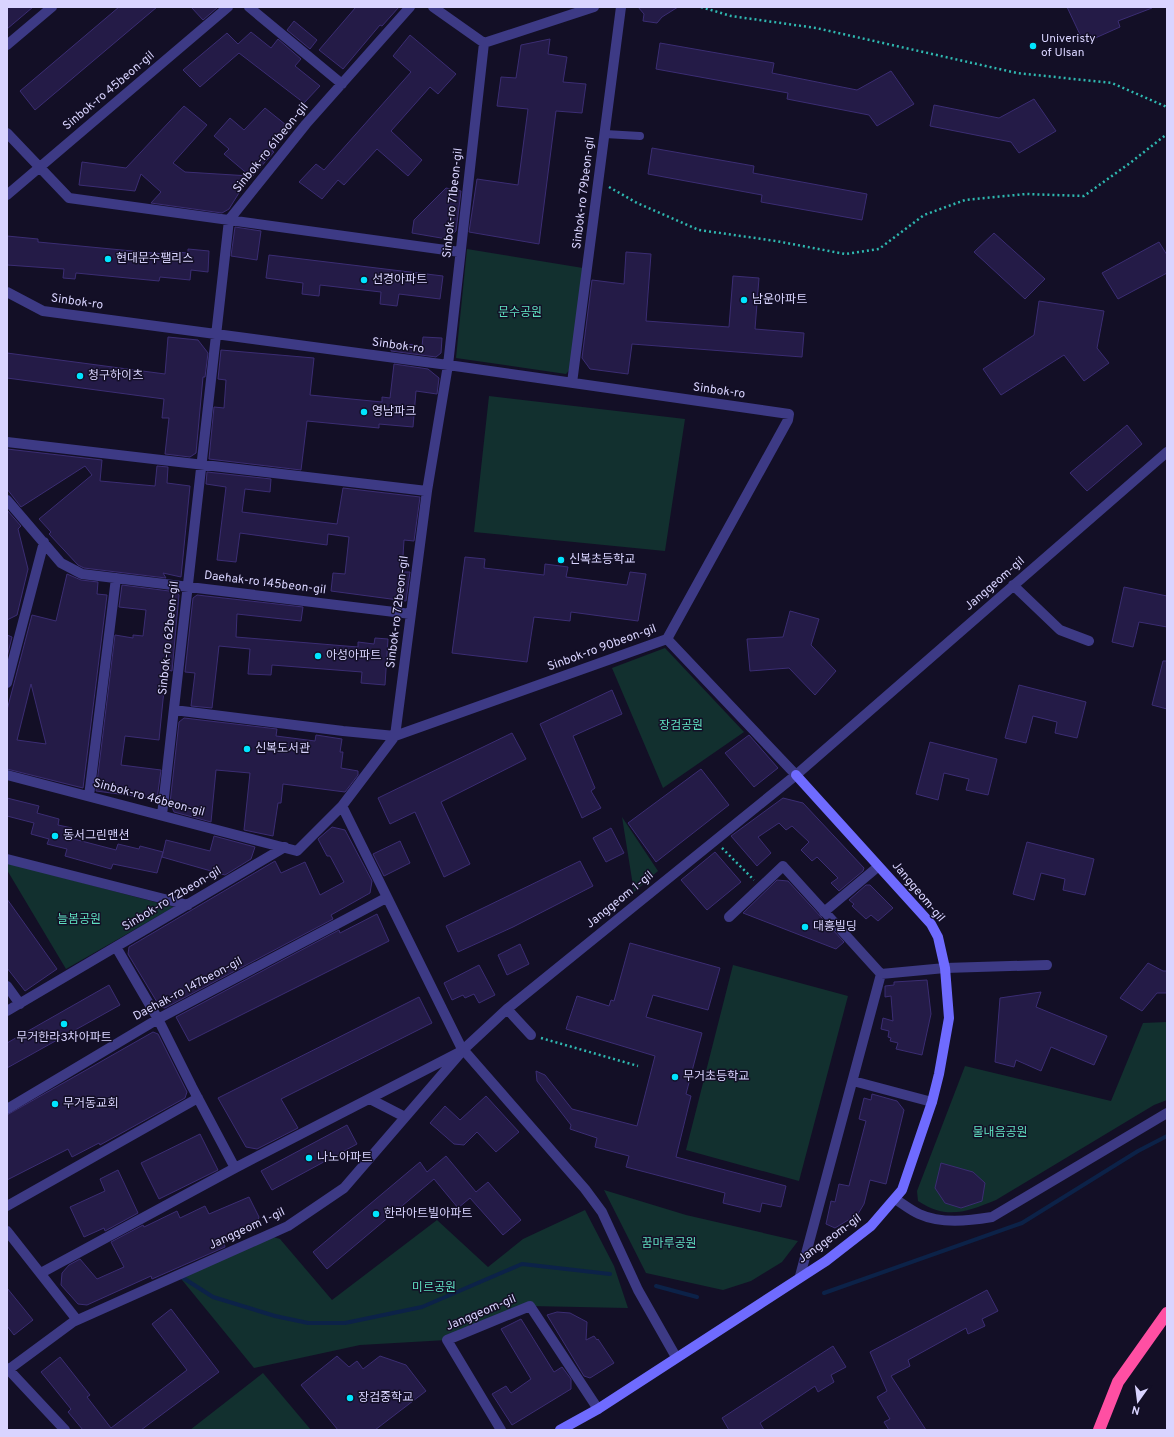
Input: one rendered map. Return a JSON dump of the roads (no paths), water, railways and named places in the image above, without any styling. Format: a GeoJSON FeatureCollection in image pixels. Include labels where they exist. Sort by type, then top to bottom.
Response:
{"type":"FeatureCollection","features":[{"type":"Feature","properties":{"kind":"highway"},"geometry":{"type":"LineString","coordinates":[[1099,1430],[1118,1382],[1167,1313]]}},
{"type":"Feature","properties":{"kind":"main road","name":"Janggeom-gil"},"geometry":{"type":"LineString","coordinates":[[560,1430],[598,1409],[800,1276],[826,1261],[871,1226],[902,1190],[932,1102],[939,1074],[949,1018],[945,968],[938,938],[931,924],[796,775]]}},
{"type":"Feature","properties":{"kind":"street"},"geometry":{"type":"LineString","coordinates":[[7,45],[52,7]]}},
{"type":"Feature","properties":{"kind":"street","name":"Sinbok-ro 45beon-gil"},"geometry":{"type":"LineString","coordinates":[[7,195],[228,7]]}},
{"type":"Feature","properties":{"kind":"street"},"geometry":{"type":"LineString","coordinates":[[249,7],[342,84]]}},
{"type":"Feature","properties":{"kind":"street","name":"Sinbok-ro 61beon-gil"},"geometry":{"type":"LineString","coordinates":[[229,220],[306,124],[410,7]]}},
{"type":"Feature","properties":{"kind":"street"},"geometry":{"type":"LineString","coordinates":[[433,7],[484,43],[594,7]]}},
{"type":"Feature","properties":{"kind":"street","name":"Sinbok-ro 79beon-gil"},"geometry":{"type":"LineString","coordinates":[[572,383],[621,7]]}},
{"type":"Feature","properties":{"kind":"street","name":"Sinbok-ro 71beon-gil"},"geometry":{"type":"LineString","coordinates":[[448,365],[484,43]]}},
{"type":"Feature","properties":{"kind":"street"},"geometry":{"type":"LineString","coordinates":[[7,133],[69,198],[460,252]]}},
{"type":"Feature","properties":{"kind":"street"},"geometry":{"type":"LineString","coordinates":[[216,334],[229,220]]}},
{"type":"Feature","properties":{"kind":"street","name":"Sinbok-ro"},"geometry":{"type":"LineString","coordinates":[[7,292],[43,311],[448,365],[789,414]]}},
{"type":"Feature","properties":{"kind":"street","name":"Sinbok-ro 62beon-gil"},"geometry":{"type":"LineString","coordinates":[[162,815],[216,334]]}},
{"type":"Feature","properties":{"kind":"street","name":"Sinbok-ro 72beon-gil"},"geometry":{"type":"LineString","coordinates":[[7,1011],[285,848],[297,851],[342,806],[395,736],[427,490],[448,365]]}},
{"type":"Feature","properties":{"kind":"street","name":"Sinbok-ro 90beon-gil"},"geometry":{"type":"LineString","coordinates":[[395,736],[667,639],[788,420],[789,414]]}},
{"type":"Feature","properties":{"kind":"street"},"geometry":{"type":"LineString","coordinates":[[7,442],[427,490]]}},
{"type":"Feature","properties":{"kind":"street","name":"Janggeom-gil"},"geometry":{"type":"LineString","coordinates":[[796,775],[1167,452]]}},
{"type":"Feature","properties":{"kind":"street","name":"Daehak-ro 145beon-gil"},"geometry":{"type":"LineString","coordinates":[[7,500],[61,563],[82,574],[411,614]]}},
{"type":"Feature","properties":{"kind":"street"},"geometry":{"type":"LineString","coordinates":[[7,683],[44,542]]}},
{"type":"Feature","properties":{"kind":"street"},"geometry":{"type":"LineString","coordinates":[[89,796],[116,578]]}},
{"type":"Feature","properties":{"kind":"street"},"geometry":{"type":"LineString","coordinates":[[1014,585],[1060,630],[1089,641]]}},
{"type":"Feature","properties":{"kind":"street"},"geometry":{"type":"LineString","coordinates":[[667,639],[796,775]]}},
{"type":"Feature","properties":{"kind":"street"},"geometry":{"type":"LineString","coordinates":[[174,710],[344,732],[395,736]]}},
{"type":"Feature","properties":{"kind":"street","name":"Sinbok-ro 46beon-gil"},"geometry":{"type":"LineString","coordinates":[[7,775],[285,848]]}},
{"type":"Feature","properties":{"kind":"street","name":"Janggeom 1-gil"},"geometry":{"type":"LineString","coordinates":[[8,1369],[77,1320],[288,1226],[344,1188],[464,1050],[507,1009],[796,775]]}},
{"type":"Feature","properties":{"kind":"street"},"geometry":{"type":"LineString","coordinates":[[342,806],[386,898],[464,1050],[585,1190],[602,1212],[638,1290],[676,1357]]}},
{"type":"Feature","properties":{"kind":"street"},"geometry":{"type":"LineString","coordinates":[[7,860],[188,905]]}},
{"type":"Feature","properties":{"kind":"street"},"geometry":{"type":"LineString","coordinates":[[729,917],[783,866],[881,974]]}},
{"type":"Feature","properties":{"kind":"street"},"geometry":{"type":"LineString","coordinates":[[824,912],[874,870]]}},
{"type":"Feature","properties":{"kind":"street","name":"Daehak-ro 147beon-gil"},"geometry":{"type":"LineString","coordinates":[[7,1109],[158,1019],[386,898]]}},
{"type":"Feature","properties":{"kind":"street"},"geometry":{"type":"LineString","coordinates":[[116,947],[158,1019],[235,1168]]}},
{"type":"Feature","properties":{"kind":"street"},"geometry":{"type":"LineString","coordinates":[[881,974],[945,968],[1047,965]]}},
{"type":"Feature","properties":{"kind":"street"},"geometry":{"type":"LineString","coordinates":[[800,1276],[881,974]]}},
{"type":"Feature","properties":{"kind":"street"},"geometry":{"type":"LineString","coordinates":[[7,986],[20,1004]]}},
{"type":"Feature","properties":{"kind":"street"},"geometry":{"type":"LineString","coordinates":[[507,1009],[531,1035]]}},
{"type":"Feature","properties":{"kind":"street","name":"Janggeom 1-gil"},"geometry":{"type":"LineString","coordinates":[[41,1273],[235,1168],[464,1050]]}},
{"type":"Feature","properties":{"kind":"street"},"geometry":{"type":"LineString","coordinates":[[853,1081],[932,1102]]}},
{"type":"Feature","properties":{"kind":"street"},"geometry":{"type":"LineString","coordinates":[[7,1206],[198,1098]]}},
{"type":"Feature","properties":{"kind":"street"},"geometry":{"type":"LineString","coordinates":[[370,1099],[405,1118]]}},
{"type":"Feature","properties":{"kind":"street"},"geometry":{"type":"LineString","coordinates":[[895,1199],[918,1214],[929,1217],[964,1222],[992,1217],[1167,1113]]}},
{"type":"Feature","properties":{"kind":"street"},"geometry":{"type":"LineString","coordinates":[[7,1231],[77,1320]]}},
{"type":"Feature","properties":{"kind":"street","name":"Janggeom-gil"},"geometry":{"type":"LineString","coordinates":[[501,1430],[447,1340],[530,1306],[598,1409]]}},
{"type":"Feature","properties":{"kind":"street"},"geometry":{"type":"LineString","coordinates":[[8,1369],[65,1430]]}},
{"type":"Feature","properties":{"kind":"lane"},"geometry":{"type":"LineString","coordinates":[[604,134],[640,136]]}},
{"type":"Feature","properties":{"kind":"waterway"},"geometry":{"type":"LineString","coordinates":[[824,1293],[1022,1223],[1138,1151],[1167,1136]]}},
{"type":"Feature","properties":{"kind":"waterway"},"geometry":{"type":"LineString","coordinates":[[180,1276],[213,1297],[275,1316],[308,1323],[345,1323],[422,1307],[522,1264],[610,1274]]}},
{"type":"Feature","properties":{"kind":"waterway"},"geometry":{"type":"LineString","coordinates":[[656,1286],[697,1297]]}},
{"type":"Feature","properties":{"kind":"place","name":"Univeristy of Ulsan"},"geometry":{"type":"Point","coordinates":[1033,46]}},
{"type":"Feature","properties":{"kind":"place","name":"현대문수팰리스"},"geometry":{"type":"Point","coordinates":[108,259]}},
{"type":"Feature","properties":{"kind":"place","name":"선경아파트"},"geometry":{"type":"Point","coordinates":[364,280]}},
{"type":"Feature","properties":{"kind":"place","name":"남운아파트"},"geometry":{"type":"Point","coordinates":[744,300]}},
{"type":"Feature","properties":{"kind":"place","name":"청구하이츠"},"geometry":{"type":"Point","coordinates":[80,376]}},
{"type":"Feature","properties":{"kind":"place","name":"영남파크"},"geometry":{"type":"Point","coordinates":[364,412]}},
{"type":"Feature","properties":{"kind":"place","name":"신복초등학교"},"geometry":{"type":"Point","coordinates":[561,560]}},
{"type":"Feature","properties":{"kind":"place","name":"아성아파트"},"geometry":{"type":"Point","coordinates":[318,656]}},
{"type":"Feature","properties":{"kind":"place","name":"신복도서관"},"geometry":{"type":"Point","coordinates":[247,749]}},
{"type":"Feature","properties":{"kind":"place","name":"동서그린맨션"},"geometry":{"type":"Point","coordinates":[55,836]}},
{"type":"Feature","properties":{"kind":"place","name":"대흥빌딩"},"geometry":{"type":"Point","coordinates":[805,927]}},
{"type":"Feature","properties":{"kind":"place","name":"무거한라3차아파트"},"geometry":{"type":"Point","coordinates":[64,1024]}},
{"type":"Feature","properties":{"kind":"place","name":"무거초등학교"},"geometry":{"type":"Point","coordinates":[675,1077]}},
{"type":"Feature","properties":{"kind":"place","name":"무거동교회"},"geometry":{"type":"Point","coordinates":[55,1104]}},
{"type":"Feature","properties":{"kind":"place","name":"나노아파트"},"geometry":{"type":"Point","coordinates":[309,1158]}},
{"type":"Feature","properties":{"kind":"place","name":"한라아트빌아파트"},"geometry":{"type":"Point","coordinates":[376,1214]}},
{"type":"Feature","properties":{"kind":"place","name":"장검중학교"},"geometry":{"type":"Point","coordinates":[350,1398]}},
{"type":"Feature","properties":{"kind":"park label","name":"문수공원"},"geometry":{"type":"Point","coordinates":[520,313]}},
{"type":"Feature","properties":{"kind":"park label","name":"장검공원"},"geometry":{"type":"Point","coordinates":[681,726]}},
{"type":"Feature","properties":{"kind":"park label","name":"늘봄공원"},"geometry":{"type":"Point","coordinates":[79,920]}},
{"type":"Feature","properties":{"kind":"park label","name":"물내음공원"},"geometry":{"type":"Point","coordinates":[1000,1133]}},
{"type":"Feature","properties":{"kind":"park label","name":"꿈마루공원"},"geometry":{"type":"Point","coordinates":[669,1244]}},
{"type":"Feature","properties":{"kind":"park label","name":"미르공원"},"geometry":{"type":"Point","coordinates":[434,1288]}}]}
